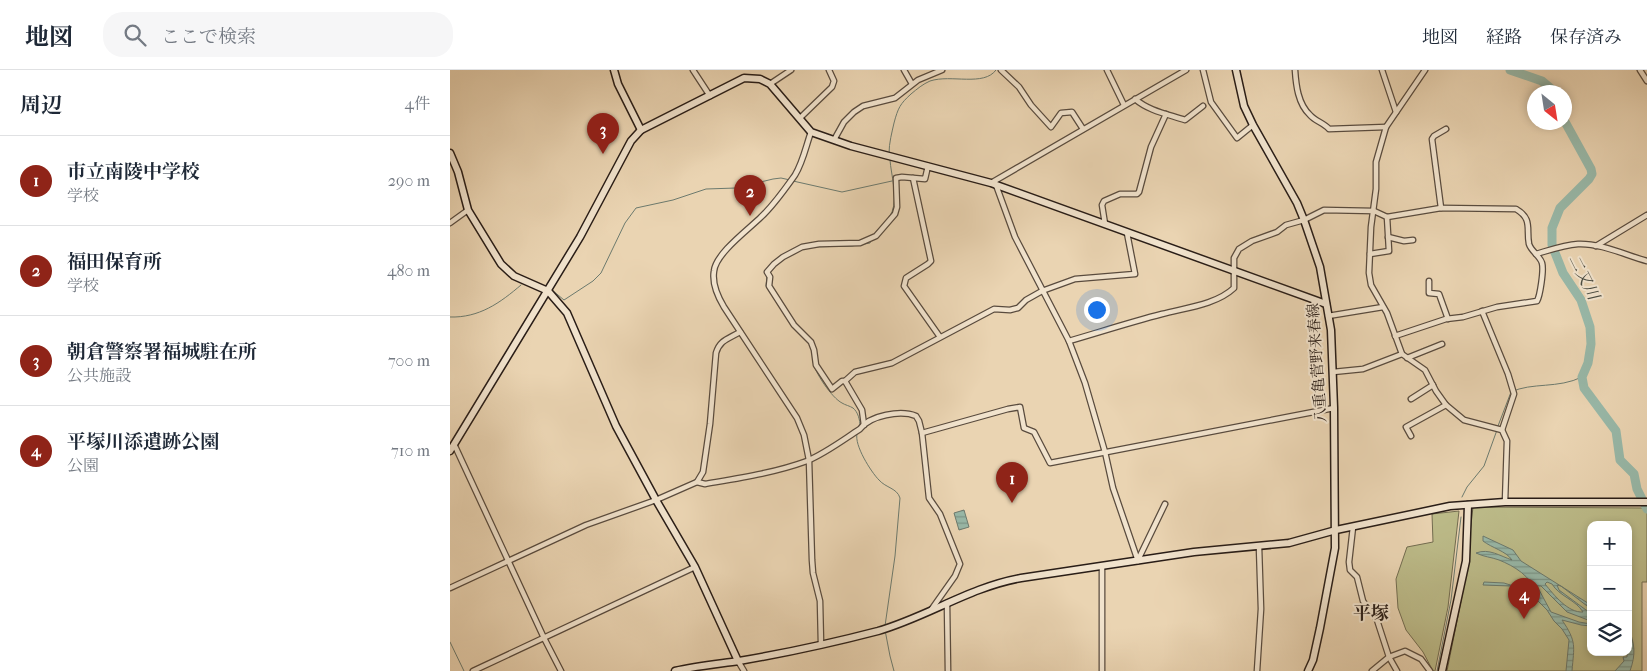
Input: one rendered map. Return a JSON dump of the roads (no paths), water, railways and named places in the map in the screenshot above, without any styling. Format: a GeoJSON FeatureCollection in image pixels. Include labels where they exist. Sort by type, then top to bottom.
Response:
{"type":"FeatureCollection","features":[{"type":"Feature","properties":{"kind":"street"},"geometry":{"type":"LineString","coordinates":[[614,70],[618,84],[642,130]]}},
{"type":"Feature","properties":{"kind":"street"},"geometry":{"type":"LineString","coordinates":[[693,70],[710,96]]}},
{"type":"Feature","properties":{"kind":"street"},"geometry":{"type":"LineString","coordinates":[[744,70],[744,78]]}},
{"type":"Feature","properties":{"kind":"street"},"geometry":{"type":"LineString","coordinates":[[770,84],[791,70]]}},
{"type":"Feature","properties":{"kind":"street"},"geometry":{"type":"LineString","coordinates":[[800,118],[832,87],[834,81],[829,70]]}},
{"type":"Feature","properties":{"kind":"street"},"geometry":{"type":"LineString","coordinates":[[904,70],[912,84]]}},
{"type":"Feature","properties":{"kind":"street"},"geometry":{"type":"LineString","coordinates":[[834,140],[844,122],[854,112],[871,102],[895,98],[912,84],[942,70]]}},
{"type":"Feature","properties":{"kind":"street"},"geometry":{"type":"LineString","coordinates":[[1001,70],[1019,87],[1051,127],[1061,113],[1072,112],[1083,129]]}},
{"type":"Feature","properties":{"kind":"street"},"geometry":{"type":"LineString","coordinates":[[1106,70],[1124,105]]}},
{"type":"Feature","properties":{"kind":"street"},"geometry":{"type":"LineString","coordinates":[[994,184],[1083,129],[1186,70]]}},
{"type":"Feature","properties":{"kind":"street"},"geometry":{"type":"LineString","coordinates":[[1203,70],[1212,102],[1237,138],[1252,125]]}},
{"type":"Feature","properties":{"kind":"street","name":"八重亀菅野来春線"},"geometry":{"type":"LineString","coordinates":[[1236,70],[1244,106],[1252,125],[1298,203],[1320,267],[1331,330],[1334,408],[1335,548],[1313,660],[1308,671]]}},
{"type":"Feature","properties":{"kind":"street"},"geometry":{"type":"LineString","coordinates":[[1295,70],[1300,100],[1310,116],[1329,129],[1386,126]]}},
{"type":"Feature","properties":{"kind":"street"},"geometry":{"type":"LineString","coordinates":[[1382,70],[1396,112]]}},
{"type":"Feature","properties":{"kind":"street"},"geometry":{"type":"LineString","coordinates":[[1425,70],[1386,126],[1376,162],[1376,189],[1371,226],[1369,273],[1371,286],[1383,307],[1402,354],[1425,370],[1446,405],[1464,420],[1502,430]]}},
{"type":"Feature","properties":{"kind":"street"},"geometry":{"type":"LineString","coordinates":[[1640,70],[1647,81]]}},
{"type":"Feature","properties":{"kind":"street"},"geometry":{"type":"LineString","coordinates":[[450,451],[580,237],[632,142],[642,130],[744,78],[760,79],[770,84],[811,132],[851,146],[994,184],[1326,304]]}},
{"type":"Feature","properties":{"kind":"street"},"geometry":{"type":"LineString","coordinates":[[1135,99],[1149,108],[1187,119],[1202,106]]}},
{"type":"Feature","properties":{"kind":"street"},"geometry":{"type":"LineString","coordinates":[[1105,225],[1102,206],[1104,201],[1120,194],[1136,194],[1138,192],[1151,147],[1166,114]]}},
{"type":"Feature","properties":{"kind":"street"},"geometry":{"type":"LineString","coordinates":[[1441,208],[1432,139],[1446,130]]}},
{"type":"Feature","properties":{"kind":"street"},"geometry":{"type":"LineString","coordinates":[[811,132],[801,163],[795,174],[768,210],[731,245],[717,262],[714,270],[718,297],[801,425],[809,460],[812,560],[820,601],[821,644]]}},
{"type":"Feature","properties":{"kind":"street"},"geometry":{"type":"LineString","coordinates":[[450,153],[458,172],[468,210],[500,264],[514,276],[548,291],[568,313],[616,426],[695,567],[744,671]]}},
{"type":"Feature","properties":{"kind":"street"},"geometry":{"type":"LineString","coordinates":[[928,166],[925,179],[902,176],[896,178],[897,207],[895,214],[876,236],[860,243],[819,244],[802,247],[778,260],[767,272],[770,277],[769,286],[794,325],[813,345],[818,370],[832,389],[855,372],[892,363],[994,309],[1010,310],[1018,308],[1026,300],[1042,291],[1075,279],[1135,274],[1127,233]]}},
{"type":"Feature","properties":{"kind":"street"},"geometry":{"type":"LineString","coordinates":[[913,178],[930,261],[906,278],[904,286],[940,337]]}},
{"type":"Feature","properties":{"kind":"street"},"geometry":{"type":"LineString","coordinates":[[994,184],[1015,237],[1069,341],[1085,384],[1105,452],[1113,488],[1138,560]]}},
{"type":"Feature","properties":{"kind":"street"},"geometry":{"type":"LineString","coordinates":[[1069,341],[1164,313],[1206,303],[1230,292],[1234,288],[1234,258],[1239,249],[1252,241],[1277,232],[1286,225],[1304,220],[1324,210],[1374,211],[1387,217],[1441,208],[1516,209],[1522,213],[1526,218],[1529,228],[1529,244],[1542,263],[1540,297],[1537,301],[1482,311],[1463,318],[1448,319],[1395,336]]}},
{"type":"Feature","properties":{"kind":"street"},"geometry":{"type":"LineString","coordinates":[[450,223],[468,210]]}},
{"type":"Feature","properties":{"kind":"street"},"geometry":{"type":"LineString","coordinates":[[1596,246],[1647,215]]}},
{"type":"Feature","properties":{"kind":"street"},"geometry":{"type":"LineString","coordinates":[[1370,254],[1389,252],[1387,217]]}},
{"type":"Feature","properties":{"kind":"street"},"geometry":{"type":"LineString","coordinates":[[1388,237],[1404,241],[1413,240]]}},
{"type":"Feature","properties":{"kind":"street"},"geometry":{"type":"LineString","coordinates":[[1536,254],[1559,247],[1579,244],[1596,246],[1647,261]]}},
{"type":"Feature","properties":{"kind":"street"},"geometry":{"type":"LineString","coordinates":[[1429,281],[1429,293],[1439,294],[1448,319]]}},
{"type":"Feature","properties":{"kind":"street"},"geometry":{"type":"LineString","coordinates":[[1328,316],[1383,307]]}},
{"type":"Feature","properties":{"kind":"street"},"geometry":{"type":"LineString","coordinates":[[1482,311],[1508,374],[1514,394],[1502,430],[1507,441],[1505,502]]}},
{"type":"Feature","properties":{"kind":"street"},"geometry":{"type":"LineString","coordinates":[[450,588],[586,525],[656,500],[697,482],[703,472],[718,345],[740,332]]}},
{"type":"Feature","properties":{"kind":"street"},"geometry":{"type":"LineString","coordinates":[[1407,358],[1442,344]]}},
{"type":"Feature","properties":{"kind":"street"},"geometry":{"type":"LineString","coordinates":[[1333,372],[1363,369],[1402,354]]}},
{"type":"Feature","properties":{"kind":"street"},"geometry":{"type":"LineString","coordinates":[[845,381],[862,410],[864,425]]}},
{"type":"Feature","properties":{"kind":"street"},"geometry":{"type":"LineString","coordinates":[[1411,400],[1433,385]]}},
{"type":"Feature","properties":{"kind":"street"},"geometry":{"type":"LineString","coordinates":[[1411,436],[1406,427],[1446,405]]}},
{"type":"Feature","properties":{"kind":"street"},"geometry":{"type":"LineString","coordinates":[[922,433],[1020,407],[1024,428],[1034,432],[1050,463],[1334,408]]}},
{"type":"Feature","properties":{"kind":"street"},"geometry":{"type":"LineString","coordinates":[[697,482],[705,484],[757,475],[809,460],[860,430],[864,425],[880,418],[903,413],[916,416],[922,433],[929,498],[940,514],[960,564],[955,576],[930,611]]}},
{"type":"Feature","properties":{"kind":"street"},"geometry":{"type":"LineString","coordinates":[[454,444],[561,671]]}},
{"type":"Feature","properties":{"kind":"street"},"geometry":{"type":"LineString","coordinates":[[675,671],[794,651],[885,628],[930,611],[970,592],[1004,581],[1194,552],[1289,543],[1336,530],[1450,506],[1505,502],[1647,502]]}},
{"type":"Feature","properties":{"kind":"street"},"geometry":{"type":"LineString","coordinates":[[1138,560],[1165,504]]}},
{"type":"Feature","properties":{"kind":"street"},"geometry":{"type":"LineString","coordinates":[[1442,671],[1466,561],[1468,505]]}},
{"type":"Feature","properties":{"kind":"street"},"geometry":{"type":"LineString","coordinates":[[1353,527],[1349,562],[1350,570],[1357,577],[1362,601],[1377,620],[1389,657],[1397,671]]}},
{"type":"Feature","properties":{"kind":"street"},"geometry":{"type":"LineString","coordinates":[[1257,671],[1261,609],[1259,547]]}},
{"type":"Feature","properties":{"kind":"street"},"geometry":{"type":"LineString","coordinates":[[1102,566],[1102,671]]}},
{"type":"Feature","properties":{"kind":"street"},"geometry":{"type":"LineString","coordinates":[[473,671],[695,567]]}},
{"type":"Feature","properties":{"kind":"street"},"geometry":{"type":"LineString","coordinates":[[947,603],[948,671]]}},
{"type":"Feature","properties":{"kind":"street"},"geometry":{"type":"LineString","coordinates":[[1372,671],[1389,657],[1408,651],[1421,659],[1430,671]]}},
{"type":"Feature","properties":{"kind":"waterway"},"geometry":{"type":"LineString","coordinates":[[889,153],[898,110],[904,101],[918,88],[938,79],[984,78],[996,70]]}},
{"type":"Feature","properties":{"kind":"waterway","name":"二又川"},"geometry":{"type":"LineString","coordinates":[[1510,70],[1542,81],[1547,85]]}},
{"type":"Feature","properties":{"kind":"waterway","name":"二又川"},"geometry":{"type":"LineString","coordinates":[[1570,130],[1592,174],[1560,208],[1552,228],[1552,245],[1563,273],[1581,300],[1590,327],[1591,344],[1588,363],[1582,377],[1584,388],[1616,431],[1620,460],[1634,474],[1637,489],[1647,509]]}},
{"type":"Feature","properties":{"kind":"waterway"},"geometry":{"type":"LineString","coordinates":[[874,234],[888,218],[894,206],[890,160]]}},
{"type":"Feature","properties":{"kind":"waterway"},"geometry":{"type":"LineString","coordinates":[[552,290],[564,300],[593,281],[601,273],[625,223],[636,208],[673,200],[706,189],[736,188],[781,178],[790,180]]}},
{"type":"Feature","properties":{"kind":"waterway"},"geometry":{"type":"LineString","coordinates":[[793,181],[842,192],[892,181]]}},
{"type":"Feature","properties":{"kind":"waterway"},"geometry":{"type":"LineString","coordinates":[[812,247],[852,246],[870,243],[871,240]]}},
{"type":"Feature","properties":{"kind":"waterway"},"geometry":{"type":"LineString","coordinates":[[800,250],[808,248]]}},
{"type":"Feature","properties":{"kind":"waterway"},"geometry":{"type":"LineString","coordinates":[[767,275],[766,286],[789,321]]}},
{"type":"Feature","properties":{"kind":"waterway"},"geometry":{"type":"LineString","coordinates":[[450,317],[461,317],[480,312],[505,298],[521,285]]}},
{"type":"Feature","properties":{"kind":"waterway"},"geometry":{"type":"LineString","coordinates":[[792,327],[798,333]]}},
{"type":"Feature","properties":{"kind":"waterway"},"geometry":{"type":"LineString","coordinates":[[813,361],[820,378],[829,390],[838,400],[853,408],[856,412],[860,426]]}},
{"type":"Feature","properties":{"kind":"waterway"},"geometry":{"type":"LineString","coordinates":[[1498,426],[1511,392],[1528,387],[1564,383],[1582,377]]}},
{"type":"Feature","properties":{"kind":"waterway"},"geometry":{"type":"LineString","coordinates":[[1462,497],[1467,487],[1484,466],[1497,430]]}},
{"type":"Feature","properties":{"kind":"waterway"},"geometry":{"type":"LineString","coordinates":[[857,434],[858,445],[872,471],[882,483],[896,492],[900,498],[895,556],[885,626]]}},
{"type":"Feature","properties":{"kind":"waterway"},"geometry":{"type":"LineString","coordinates":[[1437,671],[1451,600],[1461,517]]}},
{"type":"Feature","properties":{"kind":"waterway"},"geometry":{"type":"LineString","coordinates":[[885,630],[894,671]]}},
{"type":"Feature","properties":{"kind":"waterway"},"geometry":{"type":"LineString","coordinates":[[450,642],[464,671]]}},
{"type":"Feature","properties":{"kind":"place","name":"朝倉警察署福城駐在所"},"geometry":{"type":"Point","coordinates":[603,154]}},
{"type":"Feature","properties":{"kind":"place","name":"福田保育所"},"geometry":{"type":"Point","coordinates":[750,216]}},
{"type":"Feature","properties":{"kind":"place","name":"市立南陵中学校"},"geometry":{"type":"Point","coordinates":[1012,503]}},
{"type":"Feature","properties":{"kind":"place","name":"平塚川添遺跡公園"},"geometry":{"type":"Point","coordinates":[1524,619]}},
{"type":"Feature","properties":{"kind":"district","name":"平塚"},"geometry":{"type":"Point","coordinates":[1371,613]}}]}
